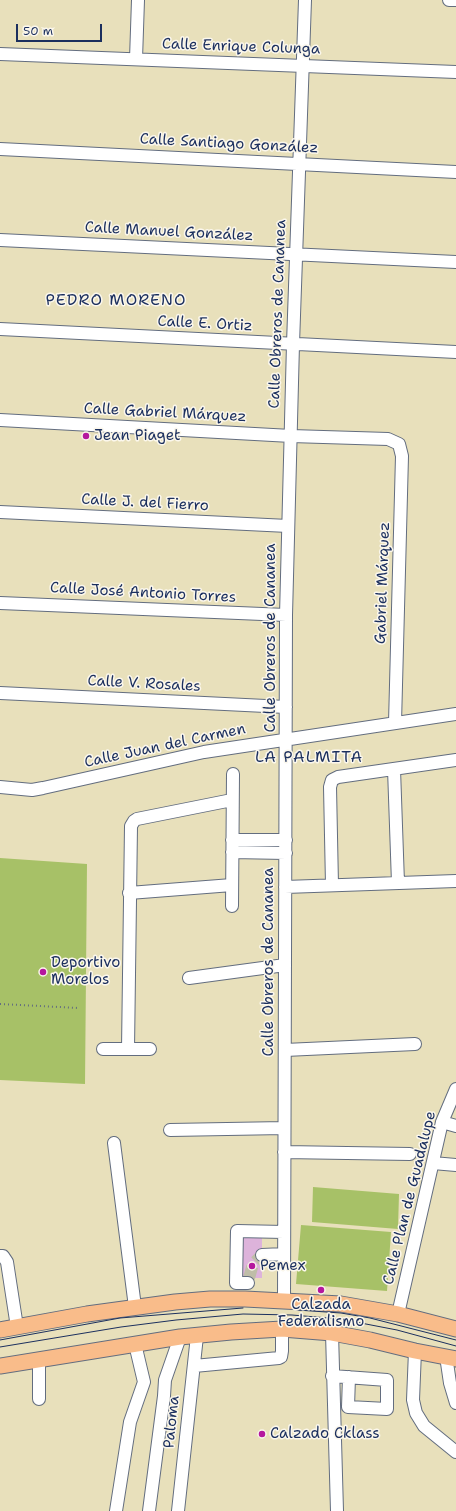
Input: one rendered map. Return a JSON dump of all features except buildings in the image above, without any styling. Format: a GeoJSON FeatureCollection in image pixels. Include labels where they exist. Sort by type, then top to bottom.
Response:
{"type":"FeatureCollection","features":[{"type":"Feature","properties":{"kind":"main road"},"geometry":{"type":"LineString","coordinates":[[0,1330],[87,1314],[210,1299],[284,1300],[341,1304],[398,1314],[456,1329]]}},
{"type":"Feature","properties":{"kind":"main road"},"geometry":{"type":"LineString","coordinates":[[436,1324],[456,1322]]}},
{"type":"Feature","properties":{"kind":"main road"},"geometry":{"type":"LineString","coordinates":[[0,1366],[180,1337],[282,1329],[332,1333],[451,1358]]}},
{"type":"Feature","properties":{"kind":"street"},"geometry":{"type":"LineString","coordinates":[[136,59],[138,0]]}},
{"type":"Feature","properties":{"kind":"street","name":"Calle Obreros de Cananea"},"geometry":{"type":"LineString","coordinates":[[284,1300],[286,616],[293,344],[306,0]]}},
{"type":"Feature","properties":{"kind":"street"},"geometry":{"type":"LineString","coordinates":[[449,0],[456,0]]}},
{"type":"Feature","properties":{"kind":"street","name":"Calle Enrique Colunga"},"geometry":{"type":"LineString","coordinates":[[0,54],[456,72]]}},
{"type":"Feature","properties":{"kind":"street","name":"Calle Santiago González"},"geometry":{"type":"LineString","coordinates":[[0,149],[456,172]]}},
{"type":"Feature","properties":{"kind":"street","name":"Calle Manuel González"},"geometry":{"type":"LineString","coordinates":[[0,240],[456,262]]}},
{"type":"Feature","properties":{"kind":"street","name":"Calle E. Ortiz"},"geometry":{"type":"LineString","coordinates":[[0,329],[456,352]]}},
{"type":"Feature","properties":{"kind":"street","name":"Calle Gabriel Márquez"},"geometry":{"type":"LineString","coordinates":[[0,420],[291,436],[388,439],[399,444]]}},
{"type":"Feature","properties":{"kind":"street","name":"Gabriel Márquez"},"geometry":{"type":"LineString","coordinates":[[395,723],[402,456],[399,444]]}},
{"type":"Feature","properties":{"kind":"street","name":"Calle J. del Fierro"},"geometry":{"type":"LineString","coordinates":[[0,512],[288,526]]}},
{"type":"Feature","properties":{"kind":"street","name":"Calle José Antonio Torres"},"geometry":{"type":"LineString","coordinates":[[0,603],[286,616]]}},
{"type":"Feature","properties":{"kind":"street","name":"Calle V. Rosales"},"geometry":{"type":"LineString","coordinates":[[0,693],[286,707]]}},
{"type":"Feature","properties":{"kind":"street","name":"Calle Juan del Carmen"},"geometry":{"type":"LineString","coordinates":[[0,787],[32,790],[204,752],[456,714]]}},
{"type":"Feature","properties":{"kind":"street"},"geometry":{"type":"LineString","coordinates":[[332,885],[330,787],[332,780],[338,777],[456,760]]}},
{"type":"Feature","properties":{"kind":"street"},"geometry":{"type":"LineString","coordinates":[[394,769],[398,883]]}},
{"type":"Feature","properties":{"kind":"street"},"geometry":{"type":"LineString","coordinates":[[232,906],[233,774]]}},
{"type":"Feature","properties":{"kind":"street"},"geometry":{"type":"LineString","coordinates":[[128,1050],[131,826],[137,819],[232,800]]}},
{"type":"Feature","properties":{"kind":"street"},"geometry":{"type":"LineString","coordinates":[[232,846],[286,840]]}},
{"type":"Feature","properties":{"kind":"street"},"geometry":{"type":"LineString","coordinates":[[232,846],[286,853]]}},
{"type":"Feature","properties":{"kind":"street"},"geometry":{"type":"LineString","coordinates":[[285,887],[456,881]]}},
{"type":"Feature","properties":{"kind":"street"},"geometry":{"type":"LineString","coordinates":[[129,893],[232,885]]}},
{"type":"Feature","properties":{"kind":"street"},"geometry":{"type":"LineString","coordinates":[[189,978],[285,965]]}},
{"type":"Feature","properties":{"kind":"street"},"geometry":{"type":"LineString","coordinates":[[285,1050],[414,1044]]}},
{"type":"Feature","properties":{"kind":"street"},"geometry":{"type":"LineString","coordinates":[[103,1049],[150,1049]]}},
{"type":"Feature","properties":{"kind":"street","name":"Calle Plan de Guadalupe"},"geometry":{"type":"LineString","coordinates":[[398,1314],[442,1122],[456,1089]]}},
{"type":"Feature","properties":{"kind":"street"},"geometry":{"type":"LineString","coordinates":[[442,1122],[456,1126]]}},
{"type":"Feature","properties":{"kind":"street"},"geometry":{"type":"LineString","coordinates":[[170,1130],[284,1128]]}},
{"type":"Feature","properties":{"kind":"street"},"geometry":{"type":"LineString","coordinates":[[114,1143],[135,1308]]}},
{"type":"Feature","properties":{"kind":"street"},"geometry":{"type":"LineString","coordinates":[[284,1152],[410,1154]]}},
{"type":"Feature","properties":{"kind":"street"},"geometry":{"type":"LineString","coordinates":[[433,1163],[456,1165]]}},
{"type":"Feature","properties":{"kind":"street"},"geometry":{"type":"LineString","coordinates":[[245,1299],[249,1280],[236,1283],[237,1231],[284,1232]]}},
{"type":"Feature","properties":{"kind":"street"},"geometry":{"type":"LineString","coordinates":[[262,1255],[284,1254]]}},
{"type":"Feature","properties":{"kind":"street"},"geometry":{"type":"LineString","coordinates":[[0,1256],[3,1256],[8,1262],[17,1327]]}},
{"type":"Feature","properties":{"kind":"street"},"geometry":{"type":"LineString","coordinates":[[194,1366],[279,1358],[281,1357],[282,1351],[282,1329]]}},
{"type":"Feature","properties":{"kind":"street"},"geometry":{"type":"LineString","coordinates":[[332,1333],[332,1376],[337,1511]]}},
{"type":"Feature","properties":{"kind":"street","name":"Paloma"},"geometry":{"type":"LineString","coordinates":[[178,1511],[197,1336]]}},
{"type":"Feature","properties":{"kind":"street"},"geometry":{"type":"LineString","coordinates":[[149,1511],[165,1380],[180,1337]]}},
{"type":"Feature","properties":{"kind":"street"},"geometry":{"type":"LineString","coordinates":[[116,1511],[130,1422],[144,1382],[136,1344]]}},
{"type":"Feature","properties":{"kind":"street"},"geometry":{"type":"LineString","coordinates":[[415,1351],[413,1400],[416,1413],[424,1426],[456,1452]]}},
{"type":"Feature","properties":{"kind":"street"},"geometry":{"type":"LineString","coordinates":[[451,1358],[450,1383],[456,1403]]}},
{"type":"Feature","properties":{"kind":"street"},"geometry":{"type":"LineString","coordinates":[[39,1359],[39,1399]]}},
{"type":"Feature","properties":{"kind":"street"},"geometry":{"type":"LineString","coordinates":[[332,1376],[349,1377]]}},
{"type":"Feature","properties":{"kind":"street"},"geometry":{"type":"LineString","coordinates":[[144,1382],[155,1383],[165,1380]]}},
{"type":"Feature","properties":{"kind":"path"},"geometry":{"type":"LineString","coordinates":[[0,1004],[79,1008]]}},
{"type":"Feature","properties":{"kind":"green space","name":"Deportivo Morelos"},"geometry":{"type":"Polygon","coordinates":[[[0,858],[87,864],[85,1084],[0,1080],[0,858]]]}},
{"type":"Feature","properties":{"kind":"green space"},"geometry":{"type":"Polygon","coordinates":[[[313,1187],[399,1194],[398,1229],[312,1222],[313,1187]]]}},
{"type":"Feature","properties":{"kind":"green space"},"geometry":{"type":"Polygon","coordinates":[[[301,1225],[391,1232],[387,1291],[296,1284],[301,1225]]]}},
{"type":"Feature","properties":{"kind":"tunnel"},"geometry":{"type":"LineString","coordinates":[[249,1278],[253,1264],[262,1255]]}},
{"type":"Feature","properties":{"kind":"tram line"},"geometry":{"type":"LineString","coordinates":[[0,1340],[120,1318],[243,1308]]}},
{"type":"Feature","properties":{"kind":"tram line"},"geometry":{"type":"LineString","coordinates":[[297,1310],[341,1313],[370,1318],[456,1340]]}},
{"type":"Feature","properties":{"kind":"tram line"},"geometry":{"type":"LineString","coordinates":[[0,1347],[121,1327],[243,1314],[292,1315],[340,1319],[397,1330],[456,1346]]}},
{"type":"Feature","properties":{"kind":"place","name":"Jean Piaget"},"geometry":{"type":"Point","coordinates":[86,436]}},
{"type":"Feature","properties":{"kind":"place","name":"Deportivo Morelos"},"geometry":{"type":"Point","coordinates":[43,972]}},
{"type":"Feature","properties":{"kind":"place","name":"Pemex"},"geometry":{"type":"Point","coordinates":[252,1266]}},
{"type":"Feature","properties":{"kind":"place","name":"Calzada Federalismo"},"geometry":{"type":"Point","coordinates":[321,1290]}},
{"type":"Feature","properties":{"kind":"place","name":"Calzado Cklass"},"geometry":{"type":"Point","coordinates":[262,1434]}},
{"type":"Feature","properties":{"kind":"district","name":"PEDRO MORENO"},"geometry":{"type":"Point","coordinates":[116,301]}},
{"type":"Feature","properties":{"kind":"district","name":"LA PALMITA"},"geometry":{"type":"Point","coordinates":[309,758]}}]}
